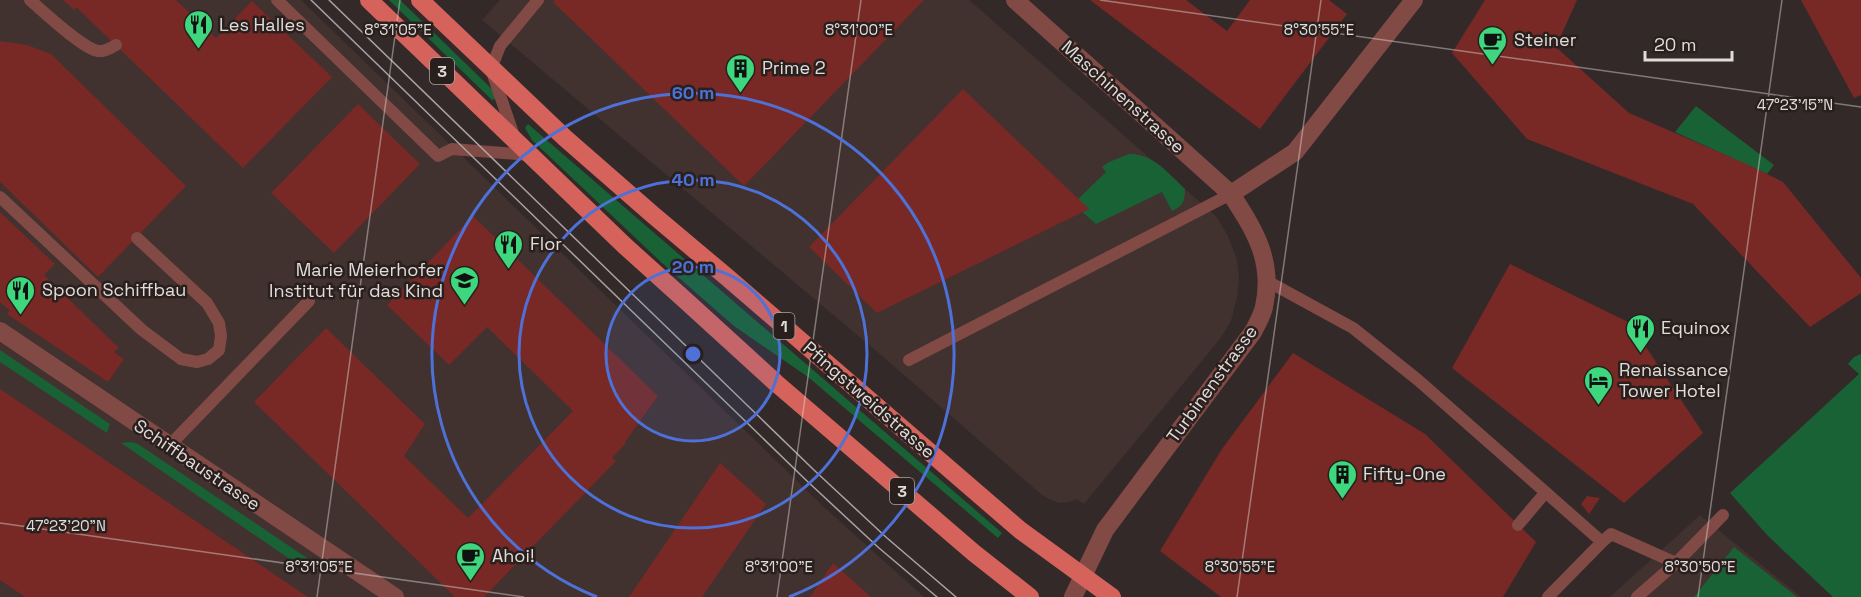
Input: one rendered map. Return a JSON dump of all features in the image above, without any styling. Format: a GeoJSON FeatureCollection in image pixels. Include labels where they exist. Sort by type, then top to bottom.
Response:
{"type":"FeatureCollection","features":[{"type":"Feature","properties":{"kind":"main road","name":"3"},"geometry":{"type":"LineString","coordinates":[[369,0],[633,254],[776,383],[991,568],[1030,597]]}},
{"type":"Feature","properties":{"kind":"main road","name":"Pfingstweidstrasse"},"geometry":{"type":"LineString","coordinates":[[420,0],[565,138],[652,214],[1020,530],[1112,597]]}},
{"type":"Feature","properties":{"kind":"street","name":"Maschinenstrasse"},"geometry":{"type":"LineString","coordinates":[[1015,0],[1231,194]]}},
{"type":"Feature","properties":{"kind":"street"},"geometry":{"type":"LineString","coordinates":[[1231,194],[1295,152],[1414,0]]}},
{"type":"Feature","properties":{"kind":"street","name":"Turbinenstrasse"},"geometry":{"type":"LineString","coordinates":[[1073,597],[1105,530],[1116,513],[1253,332],[1264,309],[1267,281],[1264,257],[1256,232],[1231,194]]}},
{"type":"Feature","properties":{"kind":"street","name":"Schiffbaustrasse"},"geometry":{"type":"LineString","coordinates":[[0,331],[395,597]]}},
{"type":"Feature","properties":{"kind":"lane"},"geometry":{"type":"LineString","coordinates":[[30,0],[85,45],[97,51],[105,51],[116,45]]}},
{"type":"Feature","properties":{"kind":"lane"},"geometry":{"type":"LineString","coordinates":[[278,0],[438,156],[452,149],[530,155]]}},
{"type":"Feature","properties":{"kind":"lane"},"geometry":{"type":"LineString","coordinates":[[515,141],[491,69],[500,46],[538,0]]}},
{"type":"Feature","properties":{"kind":"lane"},"geometry":{"type":"LineString","coordinates":[[909,360],[1231,194]]}},
{"type":"Feature","properties":{"kind":"lane"},"geometry":{"type":"LineString","coordinates":[[0,197],[142,330],[181,359],[197,362],[208,359],[219,350],[221,336],[219,323],[207,303],[137,238]]}},
{"type":"Feature","properties":{"kind":"lane"},"geometry":{"type":"LineString","coordinates":[[1267,281],[1353,328],[1418,380],[1602,542]]}},
{"type":"Feature","properties":{"kind":"lane"},"geometry":{"type":"LineString","coordinates":[[169,446],[309,301]]}},
{"type":"Feature","properties":{"kind":"lane"},"geometry":{"type":"LineString","coordinates":[[1518,525],[1545,493]]}},
{"type":"Feature","properties":{"kind":"lane"},"geometry":{"type":"LineString","coordinates":[[1637,597],[1676,563],[1723,515]]}},
{"type":"Feature","properties":{"kind":"lane"},"geometry":{"type":"LineString","coordinates":[[1548,597],[1611,534],[1676,563]]}},
{"type":"Feature","properties":{"kind":"shaded area"},"geometry":{"type":"Polygon","coordinates":[[[0,0],[301,0],[825,508],[924,597],[0,597],[0,0]]]}},
{"type":"Feature","properties":{"kind":"shaded area"},"geometry":{"type":"Polygon","coordinates":[[[500,0],[969,0],[1216,216],[1228,236],[1237,260],[1239,279],[1231,321],[1220,339],[1084,504],[1076,499],[1059,503],[1051,500],[1042,495],[881,355],[482,20],[500,0]]]}},
{"type":"Feature","properties":{"kind":"shaded area"},"geometry":{"type":"Polygon","coordinates":[[[1700,515],[1801,597],[1610,597],[1700,515]]]}},
{"type":"Feature","properties":{"kind":"green space"},"geometry":{"type":"Polygon","coordinates":[[[389,0],[400,0],[497,94],[495,99],[492,100],[389,0]]]}},
{"type":"Feature","properties":{"kind":"green space"},"geometry":{"type":"Polygon","coordinates":[[[1696,106],[1774,165],[1767,174],[1675,132],[1696,106]]]}},
{"type":"Feature","properties":{"kind":"green space"},"geometry":{"type":"Polygon","coordinates":[[[528,124],[1002,533],[998,538],[808,377],[734,326],[662,263],[532,140],[525,128],[528,124]]]}},
{"type":"Feature","properties":{"kind":"green space"},"geometry":{"type":"Polygon","coordinates":[[[1129,154],[1146,157],[1167,171],[1185,189],[1183,203],[1172,211],[1162,192],[1096,224],[1082,212],[1089,209],[1078,199],[1106,172],[1102,167],[1129,154]]]}},
{"type":"Feature","properties":{"kind":"green space"},"geometry":{"type":"Polygon","coordinates":[[[0,350],[110,424],[107,433],[0,362],[0,350]]]}},
{"type":"Feature","properties":{"kind":"green space"},"geometry":{"type":"Polygon","coordinates":[[[1861,354],[1861,597],[1833,597],[1768,536],[1730,493],[1859,374],[1848,364],[1854,357],[1861,354]]]}},
{"type":"Feature","properties":{"kind":"green space"},"geometry":{"type":"Polygon","coordinates":[[[121,443],[138,444],[313,562],[307,571],[121,443]]]}},
{"type":"Feature","properties":{"kind":"green space"},"geometry":{"type":"Polygon","coordinates":[[[1734,547],[1797,597],[1694,597],[1734,547]]]}},
{"type":"Feature","properties":{"kind":"building"},"geometry":{"type":"Polygon","coordinates":[[[63,0],[176,0],[216,38],[252,1],[332,77],[243,168],[76,7],[74,10],[63,0]]]}},
{"type":"Feature","properties":{"kind":"building","name":"Prime 2"},"geometry":{"type":"Polygon","coordinates":[[[555,0],[924,0],[744,186],[553,2],[555,0]]]}},
{"type":"Feature","properties":{"kind":"building"},"geometry":{"type":"Polygon","coordinates":[[[1090,0],[1186,0],[1227,31],[1250,0],[1329,0],[1347,14],[1260,129],[1090,0]]]}},
{"type":"Feature","properties":{"kind":"building"},"geometry":{"type":"Polygon","coordinates":[[[1485,0],[1577,0],[1556,47],[1629,113],[1783,182],[1861,278],[1861,293],[1810,327],[1693,204],[1527,139],[1452,53],[1485,0]]]}},
{"type":"Feature","properties":{"kind":"building"},"geometry":{"type":"Polygon","coordinates":[[[1801,0],[1861,0],[1861,95],[1854,98],[1801,0]]]}},
{"type":"Feature","properties":{"kind":"building"},"geometry":{"type":"Polygon","coordinates":[[[0,41],[27,45],[51,54],[186,186],[98,277],[0,182],[0,41]]]}},
{"type":"Feature","properties":{"kind":"building"},"geometry":{"type":"Polygon","coordinates":[[[963,89],[1089,209],[877,313],[809,247],[963,89]]]}},
{"type":"Feature","properties":{"kind":"building"},"geometry":{"type":"Polygon","coordinates":[[[358,104],[420,164],[334,253],[271,193],[358,104]]]}},
{"type":"Feature","properties":{"kind":"building"},"geometry":{"type":"Polygon","coordinates":[[[0,212],[55,264],[44,275],[119,348],[114,352],[124,359],[108,382],[7,314],[10,311],[0,302],[0,212]]]}},
{"type":"Feature","properties":{"kind":"building"},"geometry":{"type":"Polygon","coordinates":[[[473,216],[658,396],[626,443],[612,458],[616,461],[484,597],[455,597],[254,402],[326,328],[425,424],[404,456],[468,518],[573,411],[487,327],[449,365],[387,305],[473,216]]]}},
{"type":"Feature","properties":{"kind":"building"},"geometry":{"type":"Polygon","coordinates":[[[1510,264],[1630,323],[1703,433],[1624,503],[1452,368],[1510,264]]]}},
{"type":"Feature","properties":{"kind":"building","name":"Fifty-One"},"geometry":{"type":"Polygon","coordinates":[[[1293,353],[1425,434],[1536,542],[1503,597],[1221,597],[1160,551],[1222,449],[1293,353]]]}},
{"type":"Feature","properties":{"kind":"building"},"geometry":{"type":"Polygon","coordinates":[[[0,389],[308,597],[25,597],[0,580],[0,389]]]}},
{"type":"Feature","properties":{"kind":"building"},"geometry":{"type":"Polygon","coordinates":[[[720,463],[766,504],[702,597],[629,597],[720,463]]]}},
{"type":"Feature","properties":{"kind":"building"},"geometry":{"type":"Polygon","coordinates":[[[1587,496],[1600,498],[1589,514],[1581,504],[1587,496]]]}},
{"type":"Feature","properties":{"kind":"building"},"geometry":{"type":"Polygon","coordinates":[[[833,563],[871,597],[810,597],[833,563]]]}},
{"type":"Feature","properties":{"kind":"tram line"},"geometry":{"type":"LineString","coordinates":[[311,0],[807,481],[879,548],[937,597]]}},
{"type":"Feature","properties":{"kind":"tram line"},"geometry":{"type":"LineString","coordinates":[[329,0],[815,471],[887,538],[956,597]]}},
{"type":"Feature","properties":{"kind":"place","name":"Les Halles"},"geometry":{"type":"Point","coordinates":[198,50]}},
{"type":"Feature","properties":{"kind":"place","name":"Steiner"},"geometry":{"type":"Point","coordinates":[1493,66]}},
{"type":"Feature","properties":{"kind":"place","name":"Prime 2"},"geometry":{"type":"Point","coordinates":[741,94]}},
{"type":"Feature","properties":{"kind":"place","name":"Flor"},"geometry":{"type":"Point","coordinates":[509,270]}},
{"type":"Feature","properties":{"kind":"place","name":"Marie Meierhofer Institut für das Kind"},"geometry":{"type":"Point","coordinates":[464,306]}},
{"type":"Feature","properties":{"kind":"place","name":"Spoon Schiffbau"},"geometry":{"type":"Point","coordinates":[21,316]}},
{"type":"Feature","properties":{"kind":"place","name":"Equinox"},"geometry":{"type":"Point","coordinates":[1640,354]}},
{"type":"Feature","properties":{"kind":"place","name":"Renaissance Tower Hotel"},"geometry":{"type":"Point","coordinates":[1598,406]}},
{"type":"Feature","properties":{"kind":"place","name":"Fifty-One"},"geometry":{"type":"Point","coordinates":[1342,500]}},
{"type":"Feature","properties":{"kind":"place","name":"Ahoi!"},"geometry":{"type":"Point","coordinates":[471,582]}}]}
